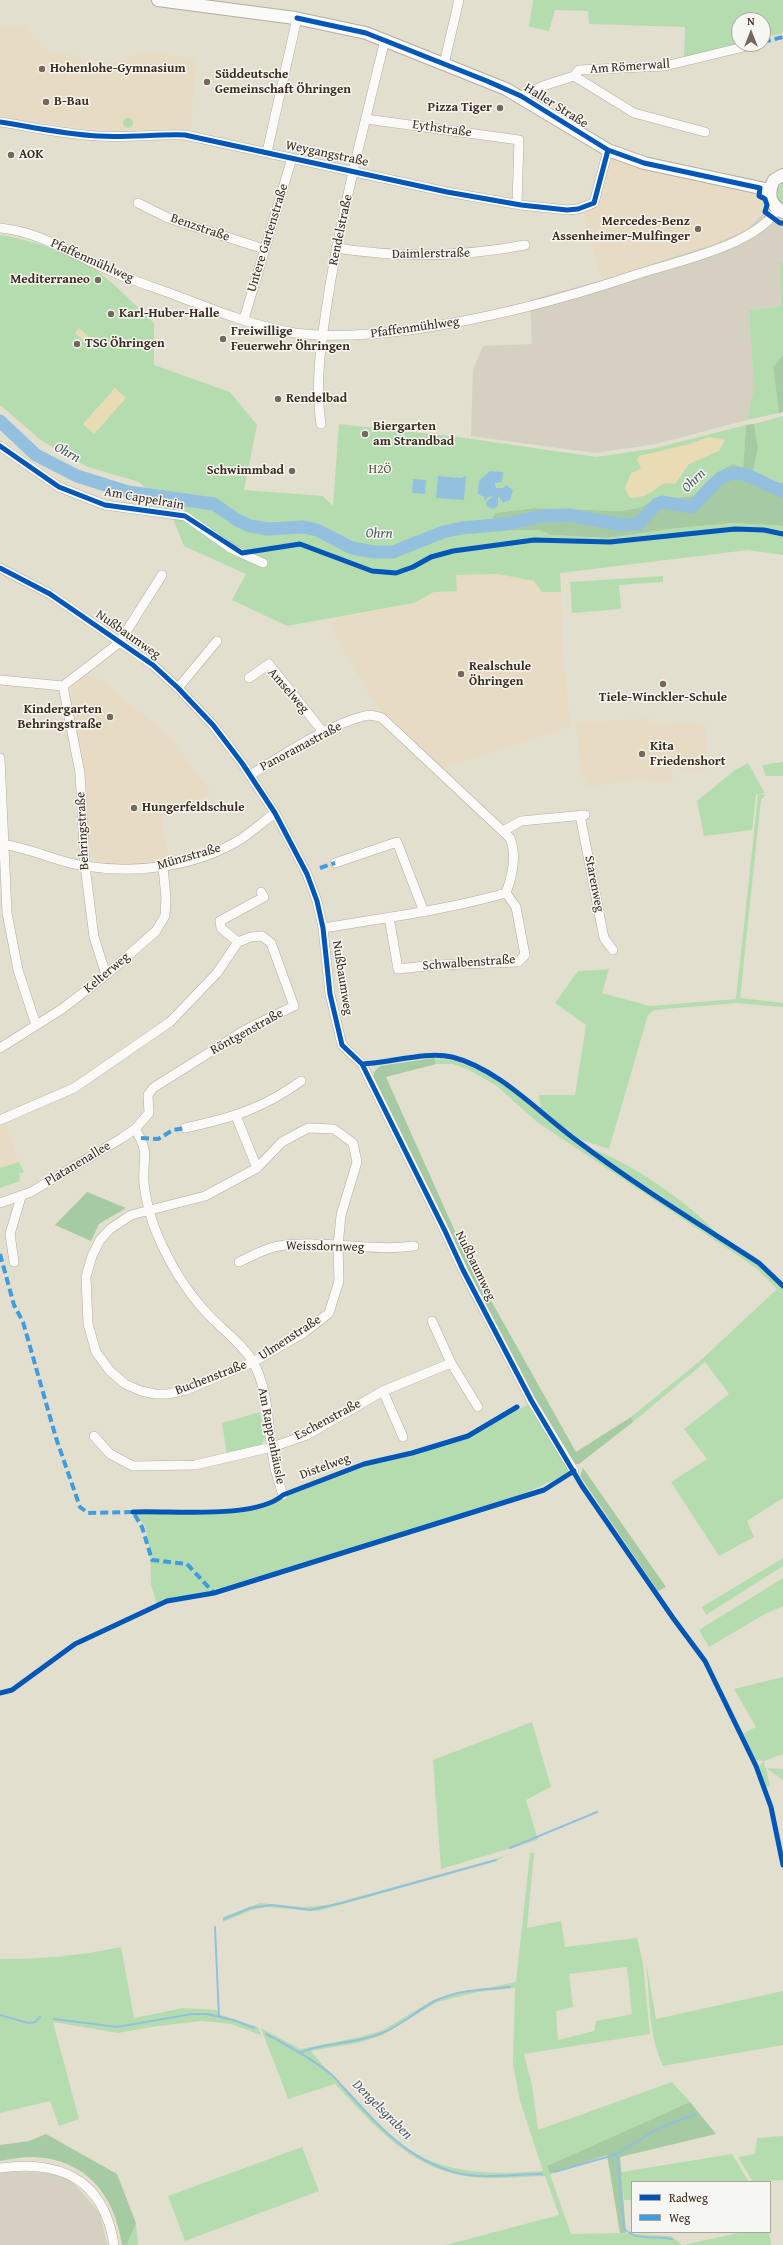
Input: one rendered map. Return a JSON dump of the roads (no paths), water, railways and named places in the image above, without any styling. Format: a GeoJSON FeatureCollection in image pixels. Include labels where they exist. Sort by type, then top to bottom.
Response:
{"type":"FeatureCollection","features":[{"type":"Feature","properties":{"kind":"main road","name":"Haller Straße"},"geometry":{"type":"LineString","coordinates":[[158,0],[297,18],[350,29],[385,40],[521,96],[608,150],[644,163],[770,190]]}},
{"type":"Feature","properties":{"kind":"main road"},"geometry":{"type":"LineString","coordinates":[[780,210],[771,201],[770,190],[774,180],[783,175]]}},
{"type":"Feature","properties":{"kind":"street"},"geometry":{"type":"LineString","coordinates":[[444,64],[458,0]]}},
{"type":"Feature","properties":{"kind":"street"},"geometry":{"type":"LineString","coordinates":[[267,152],[297,18]]}},
{"type":"Feature","properties":{"kind":"street","name":"Rendelstraße"},"geometry":{"type":"LineString","coordinates":[[321,424],[318,403],[322,335],[336,248],[385,40]]}},
{"type":"Feature","properties":{"kind":"street","name":"Am Römerwall"},"geometry":{"type":"LineString","coordinates":[[521,96],[544,86],[574,76],[579,70],[665,66],[731,50]]}},
{"type":"Feature","properties":{"kind":"street","name":"Am Römerwall"},"geometry":{"type":"LineString","coordinates":[[574,76],[634,113],[705,132]]}},
{"type":"Feature","properties":{"kind":"street","name":"Eythstraße"},"geometry":{"type":"LineString","coordinates":[[366,119],[519,140],[516,204]]}},
{"type":"Feature","properties":{"kind":"street","name":"Weygangstraße"},"geometry":{"type":"LineString","coordinates":[[0,122],[96,136],[127,138],[167,134],[186,135],[516,204],[567,210],[583,208],[594,203],[608,150]]}},
{"type":"Feature","properties":{"kind":"street","name":"Untere Gartenstraße"},"geometry":{"type":"LineString","coordinates":[[244,319],[292,158]]}},
{"type":"Feature","properties":{"kind":"street","name":"Benzstraße"},"geometry":{"type":"LineString","coordinates":[[138,203],[168,218],[264,249]]}},
{"type":"Feature","properties":{"kind":"street","name":"Pfaffenmühlweg"},"geometry":{"type":"LineString","coordinates":[[0,228],[23,232],[44,239],[110,270],[226,314],[294,332],[322,335],[365,335],[444,325],[532,306],[715,249],[751,234],[780,210]]}},
{"type":"Feature","properties":{"kind":"street","name":"Daimlerstraße"},"geometry":{"type":"LineString","coordinates":[[336,248],[376,254],[436,256],[488,252],[525,245]]}},
{"type":"Feature","properties":{"kind":"street","name":"Am Cappelrain"},"geometry":{"type":"LineString","coordinates":[[0,446],[59,487],[105,505],[185,516],[232,549],[262,564]]}},
{"type":"Feature","properties":{"kind":"street","name":"Nußbaumweg"},"geometry":{"type":"LineString","coordinates":[[0,568],[50,594],[153,665],[178,688],[213,725],[250,775],[275,813],[307,874],[317,901],[323,928],[330,994],[342,1045],[362,1064],[463,1270],[531,1400],[574,1471]]}},
{"type":"Feature","properties":{"kind":"street","name":"Nußbaumweg"},"geometry":{"type":"LineString","coordinates":[[120,643],[162,575]]}},
{"type":"Feature","properties":{"kind":"street"},"geometry":{"type":"LineString","coordinates":[[178,688],[216,640]]}},
{"type":"Feature","properties":{"kind":"street"},"geometry":{"type":"LineString","coordinates":[[0,680],[63,686],[120,643]]}},
{"type":"Feature","properties":{"kind":"street","name":"Amselweg"},"geometry":{"type":"LineString","coordinates":[[249,678],[269,664],[323,732]]}},
{"type":"Feature","properties":{"kind":"street","name":"Behringstraße"},"geometry":{"type":"LineString","coordinates":[[63,686],[64,701],[80,773],[85,866],[94,937],[106,976]]}},
{"type":"Feature","properties":{"kind":"street","name":"Panoramastraße"},"geometry":{"type":"LineString","coordinates":[[250,775],[323,732],[365,715],[375,715],[382,718],[503,831]]}},
{"type":"Feature","properties":{"kind":"street"},"geometry":{"type":"LineString","coordinates":[[0,758],[2,844],[8,913],[18,970],[36,1025]]}},
{"type":"Feature","properties":{"kind":"street","name":"Münzstraße"},"geometry":{"type":"LineString","coordinates":[[2,844],[85,866],[126,869],[163,867],[216,852],[241,839],[275,813]]}},
{"type":"Feature","properties":{"kind":"street","name":"Starenweg"},"geometry":{"type":"LineString","coordinates":[[503,831],[521,821],[583,815],[604,938],[613,950]]}},
{"type":"Feature","properties":{"kind":"street"},"geometry":{"type":"LineString","coordinates":[[323,928],[424,912],[476,902],[506,893],[511,880],[513,848],[510,838],[503,831]]}},
{"type":"Feature","properties":{"kind":"street"},"geometry":{"type":"LineString","coordinates":[[335,863],[397,842],[424,912]]}},
{"type":"Feature","properties":{"kind":"street","name":"Kelterweg"},"geometry":{"type":"LineString","coordinates":[[0,1048],[62,1009],[106,976],[156,931],[165,916],[166,898],[163,867]]}},
{"type":"Feature","properties":{"kind":"street"},"geometry":{"type":"LineString","coordinates":[[0,1120],[74,1088],[170,1022],[217,973],[238,942],[221,928],[220,921],[264,897],[261,892]]}},
{"type":"Feature","properties":{"kind":"street","name":"Schwalbenstraße"},"geometry":{"type":"LineString","coordinates":[[389,917],[398,968],[436,964],[518,962],[525,955],[516,907],[506,893]]}},
{"type":"Feature","properties":{"kind":"street","name":"Röntgenstraße"},"geometry":{"type":"LineString","coordinates":[[135,1129],[149,1113],[150,1108],[148,1095],[152,1088],[245,1030],[294,1006],[271,943],[262,936],[251,937],[238,942]]}},
{"type":"Feature","properties":{"kind":"street"},"geometry":{"type":"LineString","coordinates":[[186,1128],[236,1116],[282,1096],[301,1081]]}},
{"type":"Feature","properties":{"kind":"street"},"geometry":{"type":"LineString","coordinates":[[236,1116],[257,1168]]}},
{"type":"Feature","properties":{"kind":"street","name":"Ulmenstraße"},"geometry":{"type":"LineString","coordinates":[[149,1209],[205,1196],[257,1168],[282,1142],[308,1128],[334,1129],[353,1143],[357,1162],[341,1216],[338,1246],[339,1282],[330,1312],[305,1332],[253,1362]]}},
{"type":"Feature","properties":{"kind":"street","name":"Platanenallee"},"geometry":{"type":"LineString","coordinates":[[0,1203],[21,1197],[135,1129]]}},
{"type":"Feature","properties":{"kind":"street","name":"Am Rappenhäusle"},"geometry":{"type":"LineString","coordinates":[[135,1129],[146,1150],[144,1183],[149,1209],[170,1262],[186,1288],[253,1362],[266,1401],[275,1468],[283,1495]]}},
{"type":"Feature","properties":{"kind":"street"},"geometry":{"type":"LineString","coordinates":[[14,1262],[10,1234],[21,1197]]}},
{"type":"Feature","properties":{"kind":"street","name":"Buchenstraße"},"geometry":{"type":"LineString","coordinates":[[149,1209],[131,1215],[110,1229],[96,1247],[87,1274],[85,1291],[88,1324],[96,1352],[102,1361],[125,1384],[141,1391],[163,1394],[186,1390],[253,1362]]}},
{"type":"Feature","properties":{"kind":"street","name":"Weissdornweg"},"geometry":{"type":"LineString","coordinates":[[239,1262],[278,1246],[297,1244],[395,1248],[414,1246]]}},
{"type":"Feature","properties":{"kind":"street"},"geometry":{"type":"LineString","coordinates":[[432,1321],[451,1363],[478,1407]]}},
{"type":"Feature","properties":{"kind":"street","name":"Eschenstraße"},"geometry":{"type":"LineString","coordinates":[[94,1436],[110,1454],[133,1466],[196,1465],[272,1446],[307,1435],[383,1391],[451,1363]]}},
{"type":"Feature","properties":{"kind":"street"},"geometry":{"type":"LineString","coordinates":[[383,1391],[403,1437]]}},
{"type":"Feature","properties":{"kind":"street"},"geometry":{"type":"LineString","coordinates":[[0,2168],[38,2165],[66,2173],[82,2183],[103,2206],[112,2230],[114,2245]]}},
{"type":"Feature","properties":{"kind":"water"},"geometry":{"type":"Polygon","coordinates":[[[490,471],[503,472],[502,482],[495,483],[496,488],[503,488],[506,485],[513,490],[510,500],[503,503],[498,496],[498,506],[493,509],[487,506],[486,502],[493,496],[488,497],[485,501],[484,497],[478,494],[479,481],[490,471]]]}},
{"type":"Feature","properties":{"kind":"water"},"geometry":{"type":"Polygon","coordinates":[[[438,476],[461,478],[466,476],[464,500],[436,498],[438,476]]]}},
{"type":"Feature","properties":{"kind":"water"},"geometry":{"type":"Polygon","coordinates":[[[413,479],[426,480],[425,494],[412,493],[413,479]]]}},
{"type":"Feature","properties":{"kind":"waterway","name":"Ohrn"},"geometry":{"type":"LineString","coordinates":[[0,421],[36,455],[77,476],[128,492],[214,504],[237,520],[250,526],[268,529],[304,527],[317,530],[352,548],[374,552],[393,552],[443,532],[462,528],[506,524],[543,516],[569,515],[622,525],[638,524],[657,504],[662,502],[691,507],[715,483],[724,476],[732,474],[749,476],[783,491]]}},
{"type":"Feature","properties":{"kind":"waterway"},"geometry":{"type":"LineString","coordinates":[[510,1848],[597,1812]]}},
{"type":"Feature","properties":{"kind":"waterway"},"geometry":{"type":"LineString","coordinates":[[224,1919],[250,1908],[272,1905],[310,1910],[342,1903],[496,1860]]}},
{"type":"Feature","properties":{"kind":"waterway"},"geometry":{"type":"LineString","coordinates":[[215,1927],[219,2017]]}},
{"type":"Feature","properties":{"kind":"waterway"},"geometry":{"type":"LineString","coordinates":[[299,2053],[309,2049],[372,2037],[389,2030],[435,2001],[453,1994],[510,1987]]}},
{"type":"Feature","properties":{"kind":"waterway","name":"Dengelsgraben"},"geometry":{"type":"LineString","coordinates":[[54,2019],[117,2027],[192,2014],[207,2014],[233,2020],[254,2028]]}},
{"type":"Feature","properties":{"kind":"waterway","name":"Dengelsgraben"},"geometry":{"type":"LineString","coordinates":[[0,2015],[28,2023],[35,2022],[40,2017]]}},
{"type":"Feature","properties":{"kind":"waterway","name":"Dengelsgraben"},"geometry":{"type":"LineString","coordinates":[[266,2034],[301,2053],[334,2077],[367,2114],[393,2138],[421,2158],[454,2172],[476,2176],[542,2174]]}},
{"type":"Feature","properties":{"kind":"waterway","name":"Dengelsgraben"},"geometry":{"type":"LineString","coordinates":[[555,2172],[617,2154],[659,2128],[696,2114]]}},
{"type":"Feature","properties":{"kind":"waterway"},"geometry":{"type":"LineString","coordinates":[[617,2155],[624,2228],[640,2237],[672,2239]]}},
{"type":"Feature","properties":{"kind":"place","name":"Hohenlohe-Gymnasium"},"geometry":{"type":"Point","coordinates":[42,69]}},
{"type":"Feature","properties":{"kind":"place","name":"Süddeutsche Gemeinschaft Öhringen"},"geometry":{"type":"Point","coordinates":[207,82]}},
{"type":"Feature","properties":{"kind":"place","name":"B-Bau"},"geometry":{"type":"Point","coordinates":[46,102]}},
{"type":"Feature","properties":{"kind":"place","name":"Pizza Tiger"},"geometry":{"type":"Point","coordinates":[500,108]}},
{"type":"Feature","properties":{"kind":"place","name":"AOK"},"geometry":{"type":"Point","coordinates":[11,155]}},
{"type":"Feature","properties":{"kind":"place","name":"Mercedes-Benz Assenheimer-Mulfinger"},"geometry":{"type":"Point","coordinates":[698,229]}},
{"type":"Feature","properties":{"kind":"place","name":"Mediterraneo"},"geometry":{"type":"Point","coordinates":[98,280]}},
{"type":"Feature","properties":{"kind":"place","name":"Karl-Huber-Halle"},"geometry":{"type":"Point","coordinates":[111,314]}},
{"type":"Feature","properties":{"kind":"place","name":"Freiwillige Feuerwehr Öhringen"},"geometry":{"type":"Point","coordinates":[223,339]}},
{"type":"Feature","properties":{"kind":"place","name":"TSG Öhringen"},"geometry":{"type":"Point","coordinates":[77,344]}},
{"type":"Feature","properties":{"kind":"place","name":"Rendelbad"},"geometry":{"type":"Point","coordinates":[278,399]}},
{"type":"Feature","properties":{"kind":"place","name":"Biergarten am Strandbad"},"geometry":{"type":"Point","coordinates":[365,434]}},
{"type":"Feature","properties":{"kind":"place","name":"Schwimmbad"},"geometry":{"type":"Point","coordinates":[292,471]}},
{"type":"Feature","properties":{"kind":"place","name":"Realschule Öhringen"},"geometry":{"type":"Point","coordinates":[461,674]}},
{"type":"Feature","properties":{"kind":"place","name":"Tiele-Winckler-Schule"},"geometry":{"type":"Point","coordinates":[663,684]}},
{"type":"Feature","properties":{"kind":"place","name":"Kindergarten Behringstraße"},"geometry":{"type":"Point","coordinates":[110,717]}},
{"type":"Feature","properties":{"kind":"place","name":"Kita Friedenshort"},"geometry":{"type":"Point","coordinates":[642,754]}},
{"type":"Feature","properties":{"kind":"place","name":"Hungerfeldschule"},"geometry":{"type":"Point","coordinates":[134,808]}},
{"type":"Feature","properties":{"kind":"park label","name":"H2Ö"},"geometry":{"type":"Point","coordinates":[380,470]}}]}
